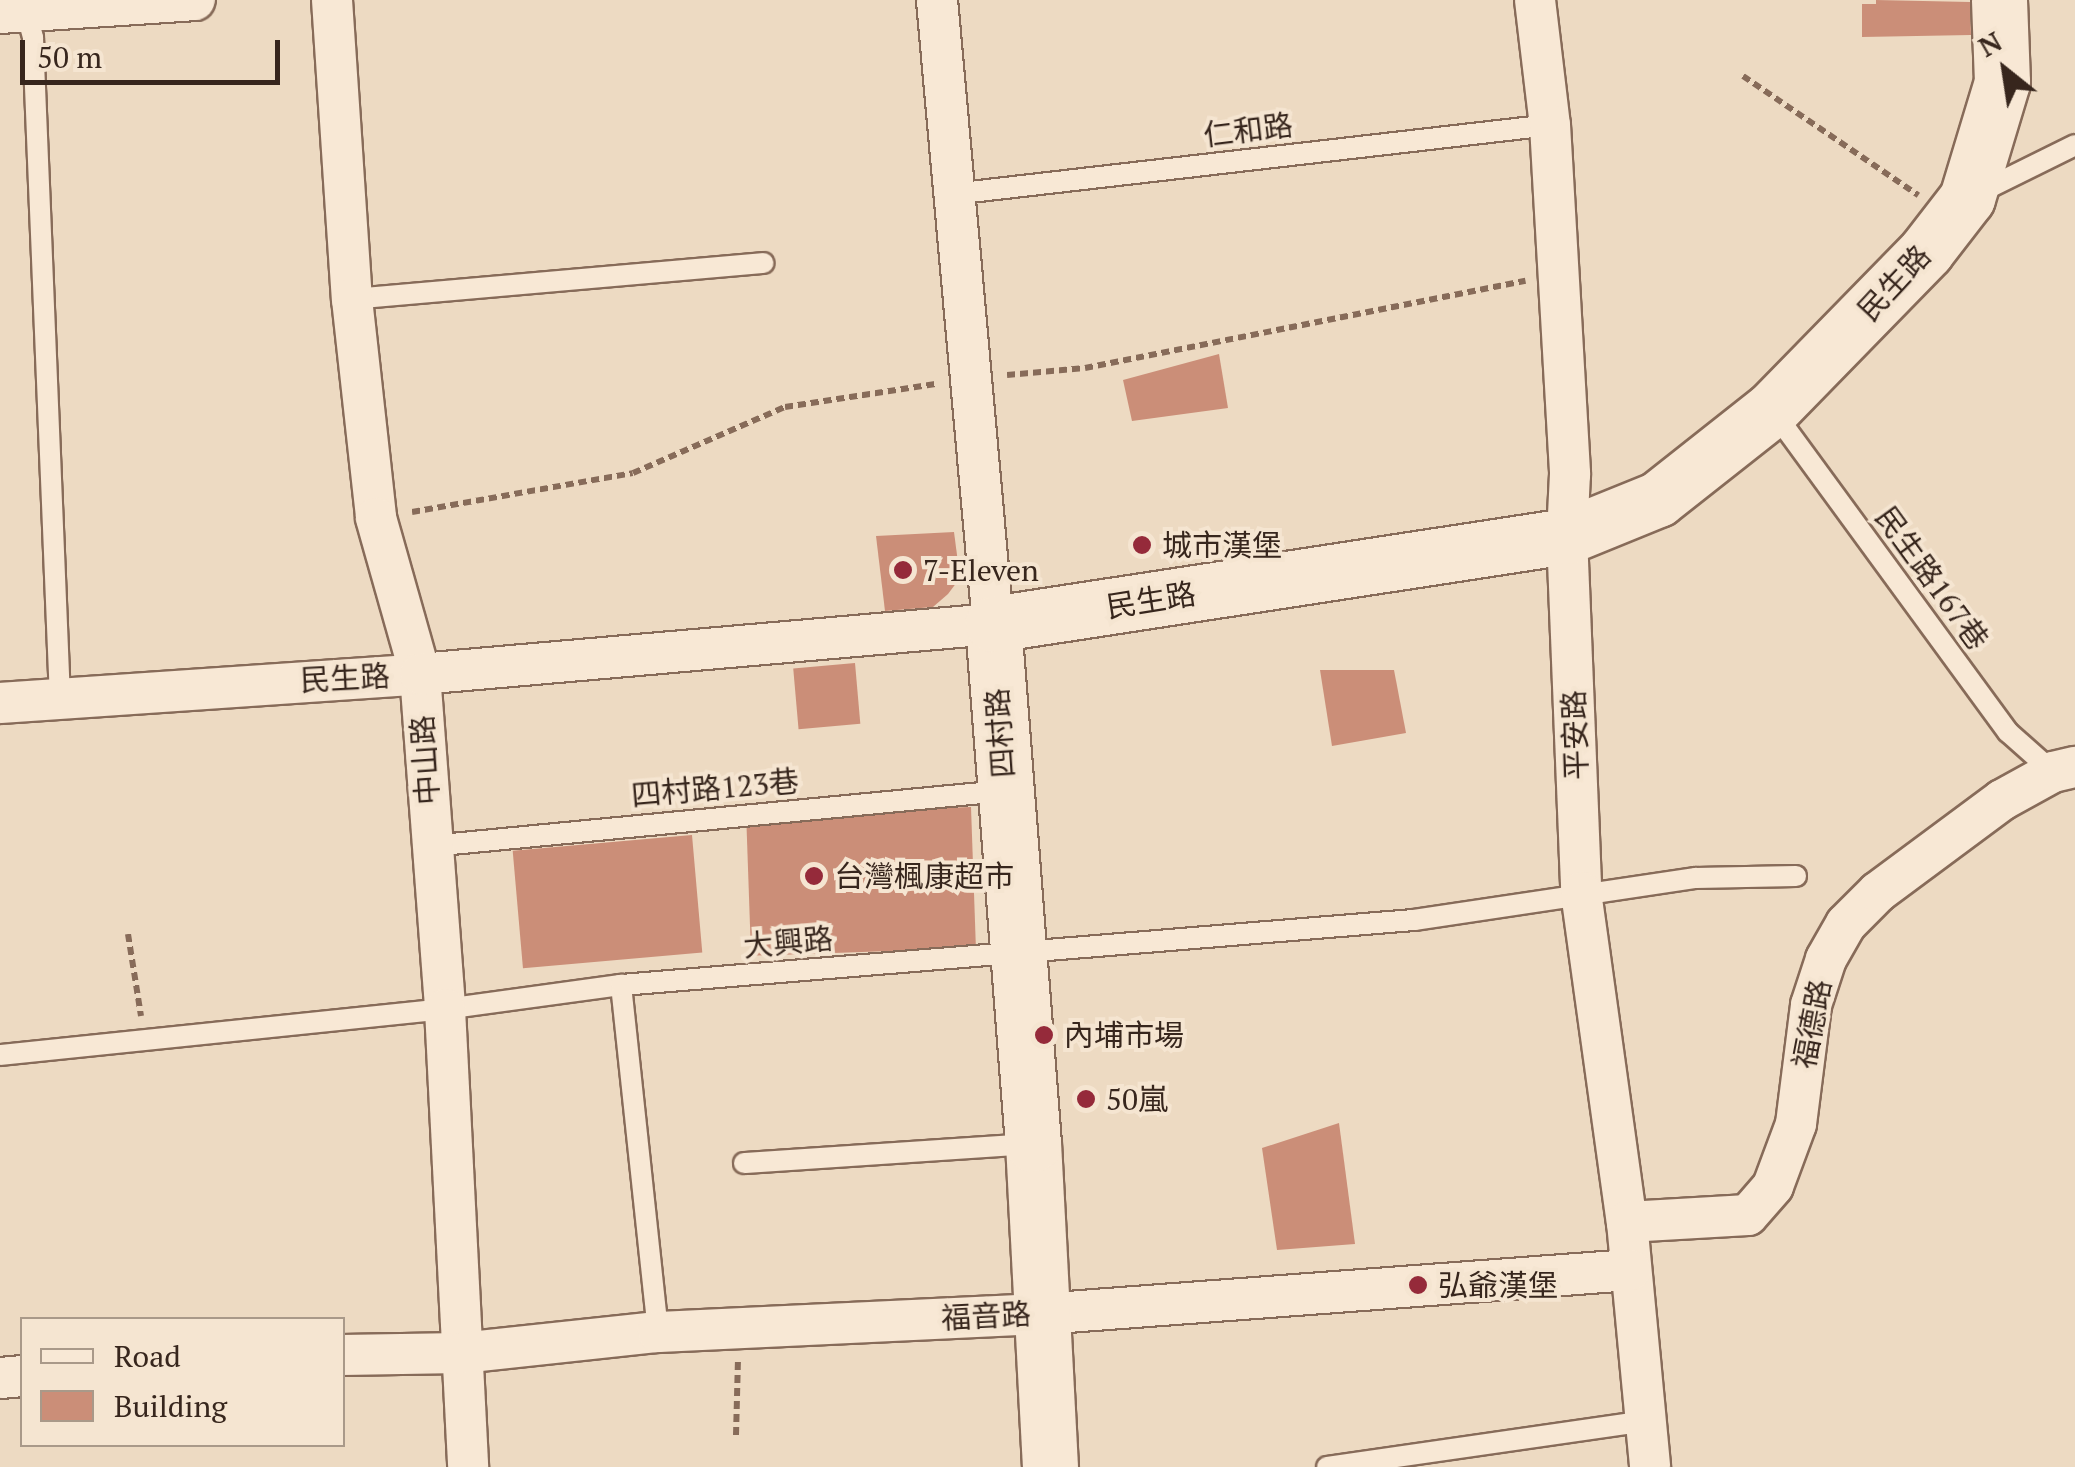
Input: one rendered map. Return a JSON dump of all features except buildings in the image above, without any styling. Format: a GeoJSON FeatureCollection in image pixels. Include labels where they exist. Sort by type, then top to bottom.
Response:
{"type":"FeatureCollection","features":[{"type":"Feature","properties":{"kind":"main road","name":"民生路"},"geometry":{"type":"LineString","coordinates":[[993,624],[1567,536],[1658,499],[1772,409],[1926,251],[1968,198],[2002,82],[1999,0]]}},
{"type":"Feature","properties":{"kind":"main road","name":"四村路"},"geometry":{"type":"LineString","coordinates":[[993,624],[1033,1144],[1050,1467]]}},
{"type":"Feature","properties":{"kind":"street"},"geometry":{"type":"LineString","coordinates":[[13,12],[193,0]]}},
{"type":"Feature","properties":{"kind":"street","name":"中山路"},"geometry":{"type":"LineString","coordinates":[[332,0],[352,300],[376,518],[420,674],[445,1009],[468,1467]]}},
{"type":"Feature","properties":{"kind":"street","name":"四村路"},"geometry":{"type":"LineString","coordinates":[[938,0],[993,624]]}},
{"type":"Feature","properties":{"kind":"street","name":"平安路"},"geometry":{"type":"LineString","coordinates":[[1535,0],[1550,125],[1570,474],[1567,536],[1581,892],[1627,1222],[1650,1467]]}},
{"type":"Feature","properties":{"kind":"street","name":"民生路"},"geometry":{"type":"LineString","coordinates":[[0,703],[420,674],[993,624]]}},
{"type":"Feature","properties":{"kind":"street","name":"福德路"},"geometry":{"type":"LineString","coordinates":[[1627,1222],[1748,1215],[1772,1186],[1796,1124],[1811,1005],[1826,959],[1846,924],[1878,892],[2002,800],[2064,769]]}},
{"type":"Feature","properties":{"kind":"street","name":"福音路"},"geometry":{"type":"LineString","coordinates":[[345,1355],[461,1353],[658,1332],[1041,1314],[1630,1270]]}},
{"type":"Feature","properties":{"kind":"lane"},"geometry":{"type":"LineString","coordinates":[[13,12],[34,58],[60,699]]}},
{"type":"Feature","properties":{"kind":"lane","name":"仁和路"},"geometry":{"type":"LineString","coordinates":[[953,194],[1550,125]]}},
{"type":"Feature","properties":{"kind":"lane"},"geometry":{"type":"LineString","coordinates":[[1968,198],[2075,145]]}},
{"type":"Feature","properties":{"kind":"lane"},"geometry":{"type":"LineString","coordinates":[[352,300],[763,263]]}},
{"type":"Feature","properties":{"kind":"lane","name":"民生路167巷"},"geometry":{"type":"LineString","coordinates":[[1772,409],[2008,732],[2064,769]]}},
{"type":"Feature","properties":{"kind":"lane","name":"四村路123巷"},"geometry":{"type":"LineString","coordinates":[[431,846],[1004,791]]}},
{"type":"Feature","properties":{"kind":"lane","name":"大興路"},"geometry":{"type":"LineString","coordinates":[[0,1055],[445,1009],[621,986],[1414,920],[1581,892],[1696,878],[1796,876]]}},
{"type":"Feature","properties":{"kind":"lane"},"geometry":{"type":"LineString","coordinates":[[621,986],[658,1332]]}},
{"type":"Feature","properties":{"kind":"lane"},"geometry":{"type":"LineString","coordinates":[[744,1162],[1033,1144]]}},
{"type":"Feature","properties":{"kind":"lane"},"geometry":{"type":"LineString","coordinates":[[1326,1467],[1647,1422]]}},
{"type":"Feature","properties":{"kind":"path"},"geometry":{"type":"LineString","coordinates":[[1743,76],[1927,201],[1968,198]]}},
{"type":"Feature","properties":{"kind":"path"},"geometry":{"type":"LineString","coordinates":[[376,518],[633,474],[784,407],[973,378],[1084,368],[1556,275]]}},
{"type":"Feature","properties":{"kind":"path"},"geometry":{"type":"LineString","coordinates":[[128,934],[145,1040]]}},
{"type":"Feature","properties":{"kind":"path"},"geometry":{"type":"LineString","coordinates":[[736,1435],[739,1327]]}},
{"type":"Feature","properties":{"kind":"place","name":"城市漢堡"},"geometry":{"type":"Point","coordinates":[1142,545]}},
{"type":"Feature","properties":{"kind":"place","name":"7-Eleven"},"geometry":{"type":"Point","coordinates":[903,570]}},
{"type":"Feature","properties":{"kind":"place","name":"台灣楓康超市"},"geometry":{"type":"Point","coordinates":[814,876]}},
{"type":"Feature","properties":{"kind":"place","name":"內埔市場"},"geometry":{"type":"Point","coordinates":[1044,1035]}},
{"type":"Feature","properties":{"kind":"place","name":"50嵐"},"geometry":{"type":"Point","coordinates":[1086,1099]}},
{"type":"Feature","properties":{"kind":"place","name":"弘爺漢堡"},"geometry":{"type":"Point","coordinates":[1418,1285]}}]}
